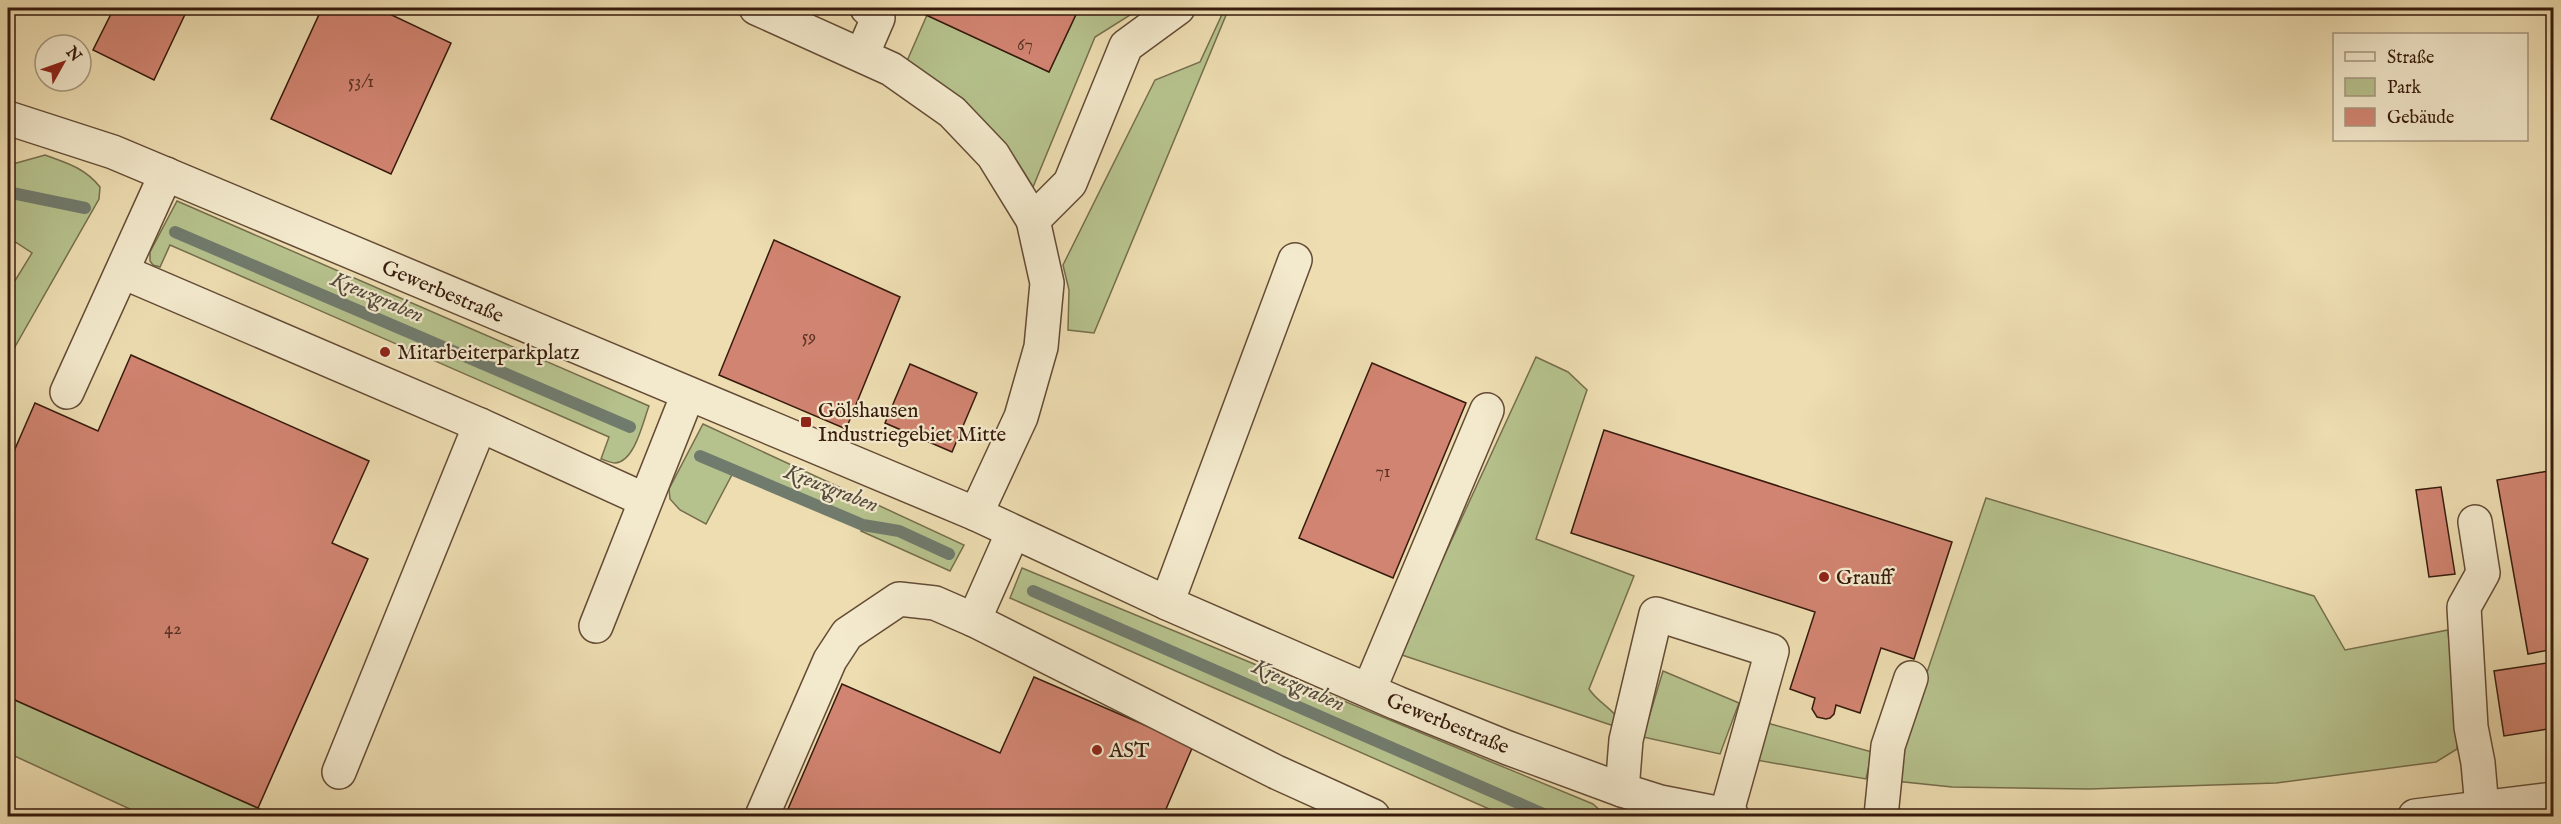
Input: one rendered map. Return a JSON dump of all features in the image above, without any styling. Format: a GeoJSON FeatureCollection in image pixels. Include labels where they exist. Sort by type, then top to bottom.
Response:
{"type":"FeatureCollection","features":[{"type":"Feature","properties":{"kind":"street"},"geometry":{"type":"LineString","coordinates":[[756,8],[891,69],[952,112],[993,155],[1033,220],[1047,283],[1041,347],[1021,417],[976,514]]}},
{"type":"Feature","properties":{"kind":"street"},"geometry":{"type":"LineString","coordinates":[[862,55],[878,18],[867,8]]}},
{"type":"Feature","properties":{"kind":"street"},"geometry":{"type":"LineString","coordinates":[[1033,220],[1070,183],[1126,46],[1178,8]]}},
{"type":"Feature","properties":{"kind":"street","name":"Gewerbestraße"},"geometry":{"type":"LineString","coordinates":[[11,125],[113,152],[166,174],[976,514],[1167,603],[1508,748],[1622,790],[1656,809],[1729,816]]}},
{"type":"Feature","properties":{"kind":"street"},"geometry":{"type":"LineString","coordinates":[[67,392],[166,174]]}},
{"type":"Feature","properties":{"kind":"street"},"geometry":{"type":"LineString","coordinates":[[1167,603],[1295,260]]}},
{"type":"Feature","properties":{"kind":"street"},"geometry":{"type":"LineString","coordinates":[[123,272],[480,425],[645,500]]}},
{"type":"Feature","properties":{"kind":"street"},"geometry":{"type":"LineString","coordinates":[[596,626],[688,394]]}},
{"type":"Feature","properties":{"kind":"street"},"geometry":{"type":"LineString","coordinates":[[1369,690],[1487,410]]}},
{"type":"Feature","properties":{"kind":"street"},"geometry":{"type":"LineString","coordinates":[[339,772],[480,425]]}},
{"type":"Feature","properties":{"kind":"street"},"geometry":{"type":"LineString","coordinates":[[2475,522],[2483,573],[2464,607],[2471,727],[2478,763],[2482,808]]}},
{"type":"Feature","properties":{"kind":"street"},"geometry":{"type":"LineString","coordinates":[[974,620],[1013,532]]}},
{"type":"Feature","properties":{"kind":"street"},"geometry":{"type":"LineString","coordinates":[[762,816],[830,660],[847,634],[899,599],[935,603],[974,620],[1276,772],[1373,816]]}},
{"type":"Feature","properties":{"kind":"street"},"geometry":{"type":"LineString","coordinates":[[1622,790],[1626,740],[1656,614],[1772,651],[1729,816]]}},
{"type":"Feature","properties":{"kind":"street"},"geometry":{"type":"LineString","coordinates":[[1881,816],[1888,746],[1911,678]]}},
{"type":"Feature","properties":{"kind":"street"},"geometry":{"type":"LineString","coordinates":[[2415,816],[2553,799]]}},
{"type":"Feature","properties":{"kind":"green space"},"geometry":{"type":"Polygon","coordinates":[[[1079,8],[1138,8],[1095,37],[1033,187],[1006,148],[977,117],[907,61],[927,15],[1049,72],[1079,8]]]}},
{"type":"Feature","properties":{"kind":"green space"},"geometry":{"type":"Polygon","coordinates":[[[1225,8],[1229,8],[1094,333],[1068,330],[1069,290],[1063,265],[1155,80],[1200,62],[1225,8]]]}},
{"type":"Feature","properties":{"kind":"green space"},"geometry":{"type":"Polygon","coordinates":[[[45,155],[88,175],[100,187],[99,199],[8,359],[8,292],[32,253],[8,237],[8,170],[13,164],[45,155]]]}},
{"type":"Feature","properties":{"kind":"green space"},"geometry":{"type":"Polygon","coordinates":[[[177,201],[649,406],[633,448],[622,461],[613,463],[601,459],[609,437],[170,245],[160,267],[153,265],[150,261],[150,252],[177,201]]]}},
{"type":"Feature","properties":{"kind":"green space"},"geometry":{"type":"Polygon","coordinates":[[[1536,357],[1568,372],[1587,390],[1536,539],[1634,576],[1589,689],[1617,717],[1614,726],[1399,654],[1536,357]]]}},
{"type":"Feature","properties":{"kind":"green space"},"geometry":{"type":"Polygon","coordinates":[[[703,424],[964,545],[950,571],[861,531],[863,525],[734,471],[706,524],[680,510],[670,499],[669,489],[703,424]]]}},
{"type":"Feature","properties":{"kind":"green space"},"geometry":{"type":"Polygon","coordinates":[[[1986,498],[2314,596],[2345,650],[2448,630],[2458,733],[2457,749],[2436,762],[2276,783],[2089,789],[1952,787],[1895,781],[1900,752],[1986,498]]]}},
{"type":"Feature","properties":{"kind":"green space"},"geometry":{"type":"Polygon","coordinates":[[[1022,568],[1593,804],[1606,816],[1505,816],[1010,598],[1022,568]]]}},
{"type":"Feature","properties":{"kind":"green space"},"geometry":{"type":"Polygon","coordinates":[[[1663,671],[1739,703],[1720,754],[1643,737],[1663,671]]]}},
{"type":"Feature","properties":{"kind":"green space"},"geometry":{"type":"Polygon","coordinates":[[[8,697],[275,816],[145,816],[8,753],[8,697]]]}},
{"type":"Feature","properties":{"kind":"green space"},"geometry":{"type":"Polygon","coordinates":[[[1767,723],[1872,752],[1866,779],[1756,760],[1767,723]]]}},
{"type":"Feature","properties":{"kind":"building"},"geometry":{"type":"Polygon","coordinates":[[[114,8],[188,8],[154,80],[93,50],[114,8]]]}},
{"type":"Feature","properties":{"kind":"building"},"geometry":{"type":"Polygon","coordinates":[[[322,8],[379,8],[451,43],[391,174],[271,119],[322,8]]]}},
{"type":"Feature","properties":{"kind":"building"},"geometry":{"type":"Polygon","coordinates":[[[911,8],[1079,8],[1049,72],[911,8]]]}},
{"type":"Feature","properties":{"kind":"building"},"geometry":{"type":"Polygon","coordinates":[[[774,240],[900,297],[846,429],[719,375],[774,240]]]}},
{"type":"Feature","properties":{"kind":"building"},"geometry":{"type":"Polygon","coordinates":[[[131,355],[369,461],[332,543],[368,559],[258,808],[8,697],[8,465],[35,403],[98,431],[131,355]]]}},
{"type":"Feature","properties":{"kind":"building"},"geometry":{"type":"Polygon","coordinates":[[[1372,363],[1466,403],[1393,578],[1299,538],[1372,363]]]}},
{"type":"Feature","properties":{"kind":"building"},"geometry":{"type":"Polygon","coordinates":[[[910,364],[977,393],[952,452],[885,423],[910,364]]]}},
{"type":"Feature","properties":{"kind":"building","name":"Grauff"},"geometry":{"type":"Polygon","coordinates":[[[1604,430],[1952,542],[1914,659],[1881,648],[1860,713],[1836,705],[1834,714],[1830,718],[1817,717],[1812,709],[1815,698],[1790,689],[1815,612],[1571,533],[1604,430]]]}},
{"type":"Feature","properties":{"kind":"building"},"geometry":{"type":"Polygon","coordinates":[[[2554,470],[2554,649],[2528,654],[2497,480],[2554,470]]]}},
{"type":"Feature","properties":{"kind":"building"},"geometry":{"type":"Polygon","coordinates":[[[2441,487],[2455,574],[2429,577],[2416,490],[2441,487]]]}},
{"type":"Feature","properties":{"kind":"building"},"geometry":{"type":"Polygon","coordinates":[[[2554,662],[2554,728],[2504,736],[2494,671],[2554,662]]]}},
{"type":"Feature","properties":{"kind":"building","name":"AST"},"geometry":{"type":"Polygon","coordinates":[[[1034,677],[1193,746],[1163,816],[785,816],[842,684],[1000,753],[1034,677]]]}},
{"type":"Feature","properties":{"kind":"waterway","name":"Kreuzgraben"},"geometry":{"type":"LineString","coordinates":[[12,193],[85,208]]}},
{"type":"Feature","properties":{"kind":"waterway","name":"Kreuzgraben"},"geometry":{"type":"LineString","coordinates":[[175,232],[630,427]]}},
{"type":"Feature","properties":{"kind":"waterway","name":"Kreuzgraben"},"geometry":{"type":"LineString","coordinates":[[700,456],[863,525],[899,531],[949,554]]}},
{"type":"Feature","properties":{"kind":"waterway","name":"Kreuzgraben"},"geometry":{"type":"LineString","coordinates":[[1033,591],[1548,816]]}},
{"type":"Feature","properties":{"kind":"place","name":"Mitarbeiterparkplatz"},"geometry":{"type":"Point","coordinates":[385,352]}},
{"type":"Feature","properties":{"kind":"place","name":"Gölshausen Industriegebiet Mitte"},"geometry":{"type":"Point","coordinates":[806,422]}},
{"type":"Feature","properties":{"kind":"place","name":"Grauff"},"geometry":{"type":"Point","coordinates":[1824,577]}},
{"type":"Feature","properties":{"kind":"place","name":"AST"},"geometry":{"type":"Point","coordinates":[1097,750]}}]}
